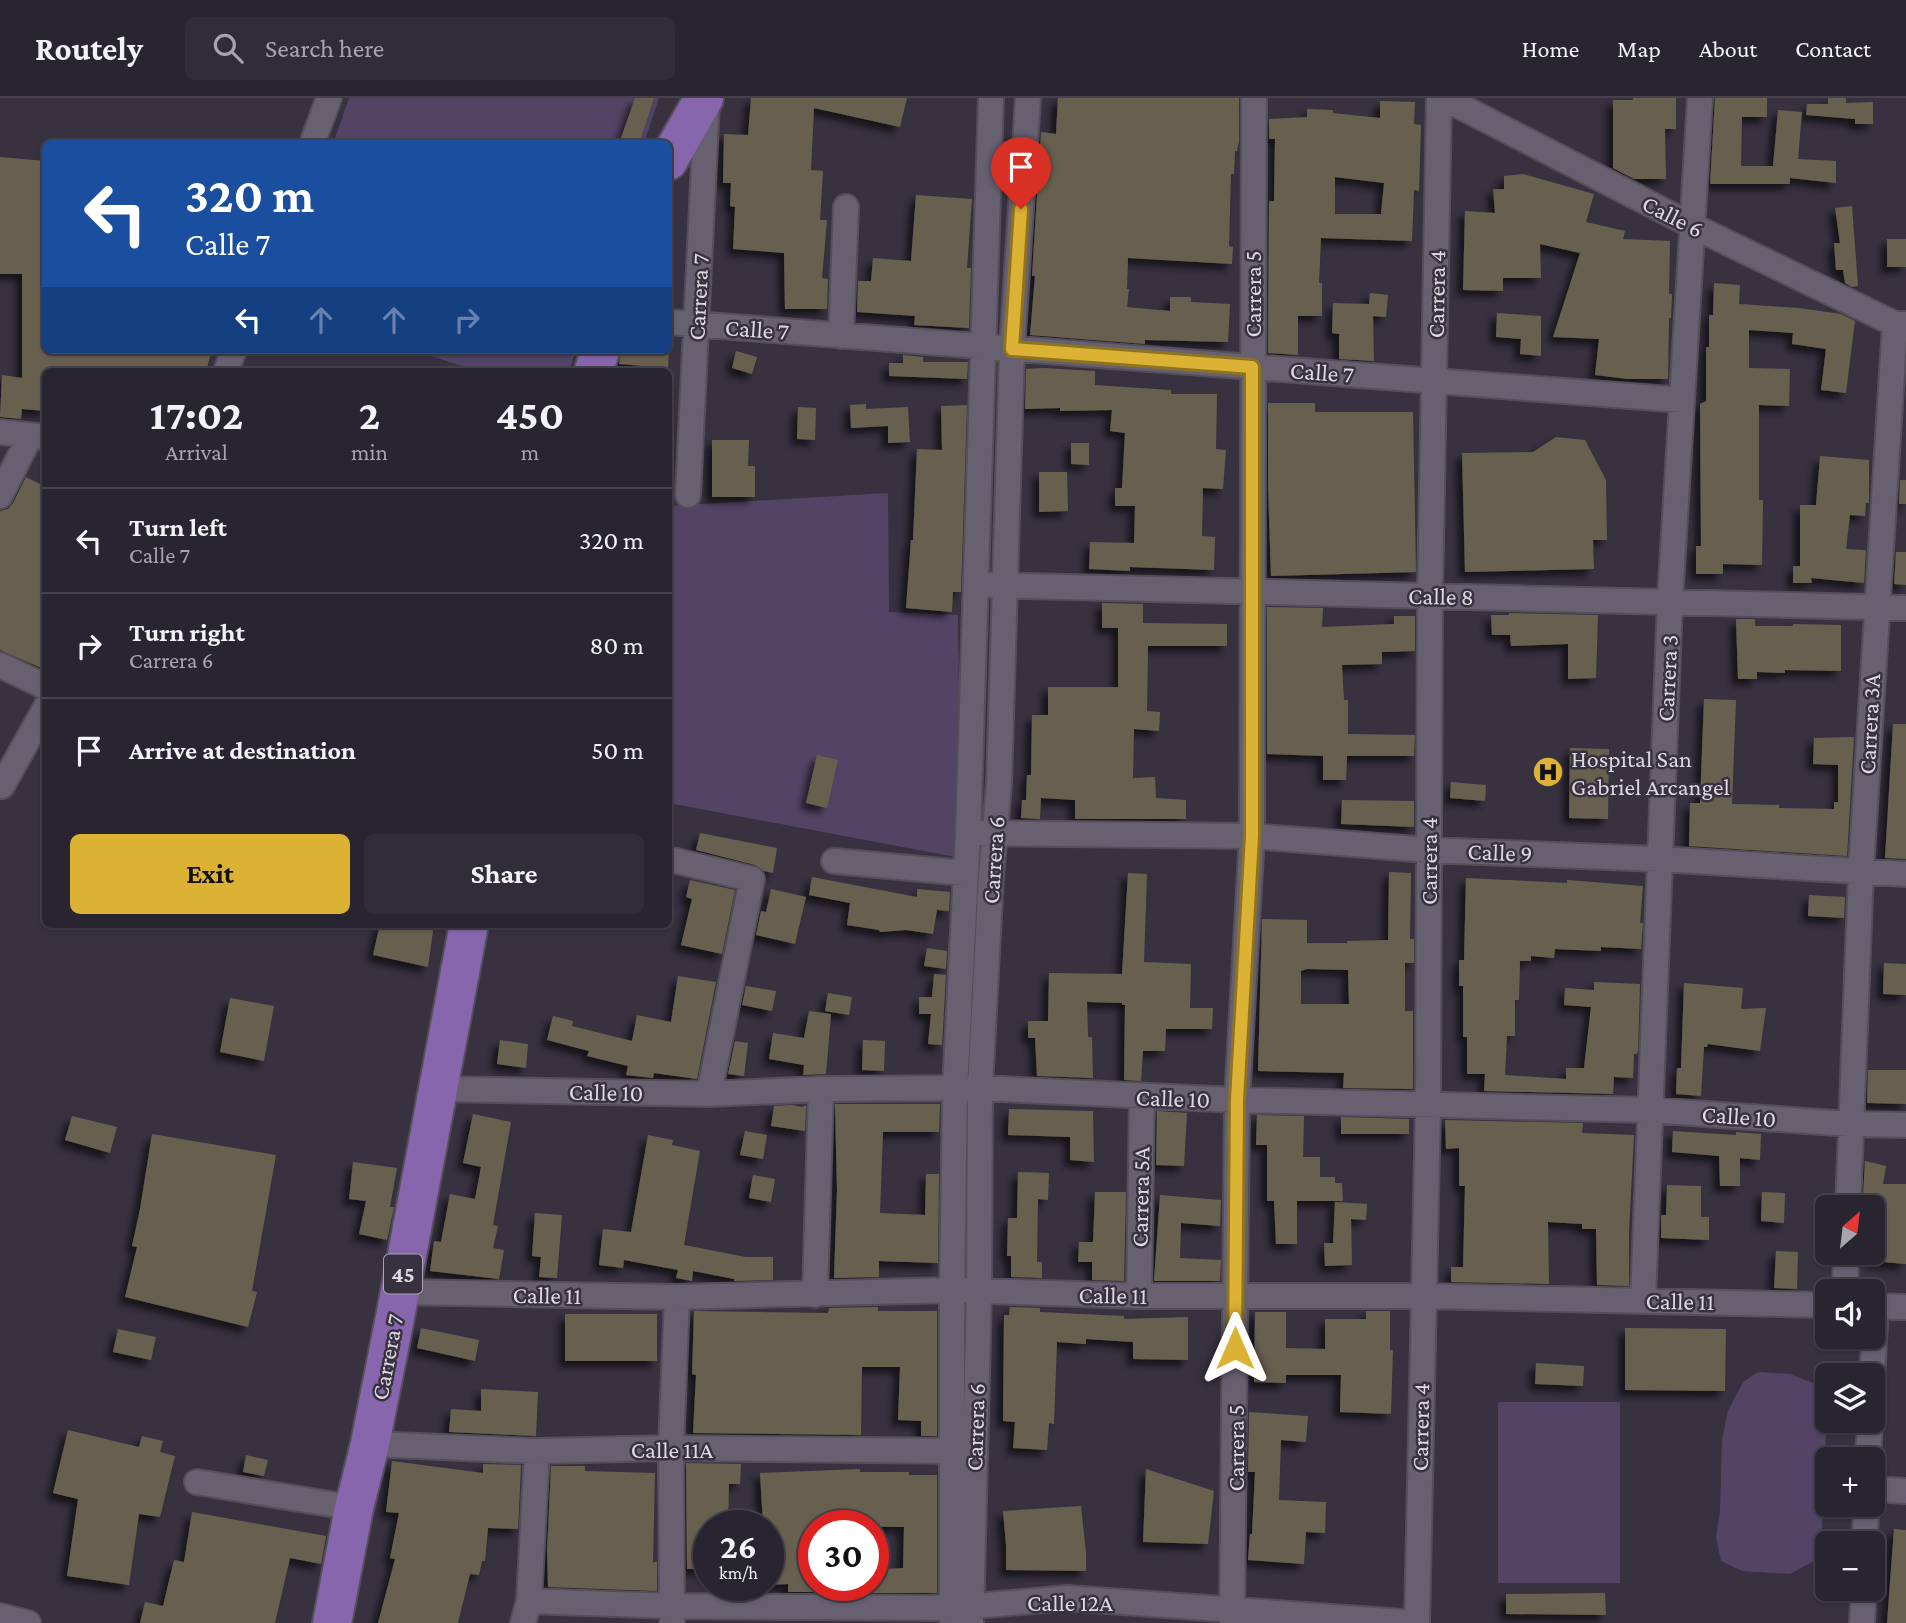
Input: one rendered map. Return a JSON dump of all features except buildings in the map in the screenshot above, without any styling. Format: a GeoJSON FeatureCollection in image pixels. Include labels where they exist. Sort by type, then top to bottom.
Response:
{"type":"FeatureCollection","features":[{"type":"Feature","properties":{"kind":"main road","name":"Carrera 7"},"geometry":{"type":"LineString","coordinates":[[672,154],[706,98]]}},
{"type":"Feature","properties":{"kind":"main road","name":"Carrera 7"},"geometry":{"type":"LineString","coordinates":[[332,1623],[400,1292],[468,928]]}},
{"type":"Feature","properties":{"kind":"street"},"geometry":{"type":"LineString","coordinates":[[313,140],[329,98]]}},
{"type":"Feature","properties":{"kind":"street","name":"Carrera 7"},"geometry":{"type":"LineString","coordinates":[[688,495],[706,98]]}},
{"type":"Feature","properties":{"kind":"street","name":"Carrera 6"},"geometry":{"type":"LineString","coordinates":[[963,1452],[979,1291],[967,1088],[965,873],[991,98]]}},
{"type":"Feature","properties":{"kind":"street","name":"Carrera 6"},"geometry":{"type":"LineString","coordinates":[[961,1615],[963,1452],[952,1290],[967,1088],[999,784],[1012,349],[1028,98]]}},
{"type":"Feature","properties":{"kind":"street","name":"Carrera 5"},"geometry":{"type":"LineString","coordinates":[[1233,1617],[1237,1100],[1252,836],[1254,98]]}},
{"type":"Feature","properties":{"kind":"street","name":"Carrera 4"},"geometry":{"type":"LineString","coordinates":[[1417,1623],[1427,1106],[1430,596],[1438,98]]}},
{"type":"Feature","properties":{"kind":"street","name":"Calle 6"},"geometry":{"type":"LineString","coordinates":[[1444,98],[1691,225],[1900,324]]}},
{"type":"Feature","properties":{"kind":"street","name":"Carrera 3"},"geometry":{"type":"LineString","coordinates":[[1643,1300],[1670,601],[1700,98]]}},
{"type":"Feature","properties":{"kind":"street"},"geometry":{"type":"LineString","coordinates":[[841,336],[846,207]]}},
{"type":"Feature","properties":{"kind":"street","name":"Calle 7"},"geometry":{"type":"LineString","coordinates":[[672,322],[1682,400]]}},
{"type":"Feature","properties":{"kind":"street","name":"Carrera 3A"},"geometry":{"type":"LineString","coordinates":[[1847,1195],[1861,871],[1876,606],[1900,324]]}},
{"type":"Feature","properties":{"kind":"street"},"geometry":{"type":"LineString","coordinates":[[0,432],[38,436],[0,496]]}},
{"type":"Feature","properties":{"kind":"street","name":"Calle 8"},"geometry":{"type":"LineString","coordinates":[[975,585],[1906,608]]}},
{"type":"Feature","properties":{"kind":"street"},"geometry":{"type":"LineString","coordinates":[[0,665],[42,685]]}},
{"type":"Feature","properties":{"kind":"street"},"geometry":{"type":"LineString","coordinates":[[2,786],[42,714]]}},
{"type":"Feature","properties":{"kind":"street","name":"Calle 9"},"geometry":{"type":"LineString","coordinates":[[968,833],[1252,836],[1428,850],[1659,859],[1906,874]]}},
{"type":"Feature","properties":{"kind":"street"},"geometry":{"type":"LineString","coordinates":[[672,860],[752,879],[709,1094]]}},
{"type":"Feature","properties":{"kind":"street"},"geometry":{"type":"LineString","coordinates":[[834,861],[965,873]]}},
{"type":"Feature","properties":{"kind":"street","name":"Calle 10"},"geometry":{"type":"LineString","coordinates":[[439,1089],[709,1094],[821,1089],[967,1088],[1142,1097],[1649,1110],[1850,1124],[1906,1125]]}},
{"type":"Feature","properties":{"kind":"street"},"geometry":{"type":"LineString","coordinates":[[814,1295],[821,1089]]}},
{"type":"Feature","properties":{"kind":"street","name":"Carrera 5A"},"geometry":{"type":"LineString","coordinates":[[1139,1296],[1142,1097]]}},
{"type":"Feature","properties":{"kind":"street","name":"Calle 11"},"geometry":{"type":"LineString","coordinates":[[400,1292],[677,1297],[952,1290],[1139,1296],[1422,1296],[1815,1305]]}},
{"type":"Feature","properties":{"kind":"street"},"geometry":{"type":"LineString","coordinates":[[672,1615],[671,1448],[677,1297]]}},
{"type":"Feature","properties":{"kind":"street"},"geometry":{"type":"LineString","coordinates":[[1885,1306],[1906,1307]]}},
{"type":"Feature","properties":{"kind":"street","name":"Calle 11A"},"geometry":{"type":"LineString","coordinates":[[370,1444],[537,1451],[671,1448],[963,1452]]}},
{"type":"Feature","properties":{"kind":"street"},"geometry":{"type":"LineString","coordinates":[[526,1612],[537,1451]]}},
{"type":"Feature","properties":{"kind":"street"},"geometry":{"type":"LineString","coordinates":[[197,1482],[354,1508]]}},
{"type":"Feature","properties":{"kind":"street"},"geometry":{"type":"LineString","coordinates":[[1885,1490],[1906,1491]]}},
{"type":"Feature","properties":{"kind":"street","name":"Calle 12A"},"geometry":{"type":"LineString","coordinates":[[526,1612],[961,1615],[1067,1598],[1233,1617],[1417,1623]]}},
{"type":"Feature","properties":{"kind":"street"},"geometry":{"type":"LineString","coordinates":[[1863,1623],[1864,1601]]}},
{"type":"Feature","properties":{"kind":"street"},"geometry":{"type":"LineString","coordinates":[[0,1616],[28,1623]]}},
{"type":"Feature","properties":{"kind":"shaded area"},"geometry":{"type":"Polygon","coordinates":[[[349,98],[659,98],[645,140],[334,140],[349,98]]]}},
{"type":"Feature","properties":{"kind":"shaded area"},"geometry":{"type":"Polygon","coordinates":[[[425,354],[575,354],[570,368],[468,368],[425,354]]]}},
{"type":"Feature","properties":{"kind":"shaded area"},"geometry":{"type":"Polygon","coordinates":[[[888,493],[889,612],[958,615],[961,858],[672,804],[672,506],[888,493]]]}},
{"type":"Feature","properties":{"kind":"shaded area"},"geometry":{"type":"Polygon","coordinates":[[[1758,1372],[1790,1374],[1815,1384],[1815,1433],[1826,1433],[1825,1447],[1815,1447],[1815,1517],[1823,1517],[1822,1531],[1815,1531],[1815,1560],[1790,1574],[1742,1571],[1721,1561],[1716,1537],[1720,1511],[1722,1439],[1728,1411],[1743,1382],[1758,1372]]]}},
{"type":"Feature","properties":{"kind":"shaded area"},"geometry":{"type":"Polygon","coordinates":[[[1498,1402],[1620,1402],[1620,1583],[1498,1583],[1498,1402]]]}},
{"type":"Feature","properties":{"kind":"place","name":"Hospital San Gabriel Arcangel"},"geometry":{"type":"Point","coordinates":[1548,772]}},
{"type":"Feature","properties":{"kind":"route"},"geometry":{"type":"LineString","coordinates":[[1021,209],[1012,349],[1252,367],[1252,836],[1237,1100],[1235,1348]]}}]}
